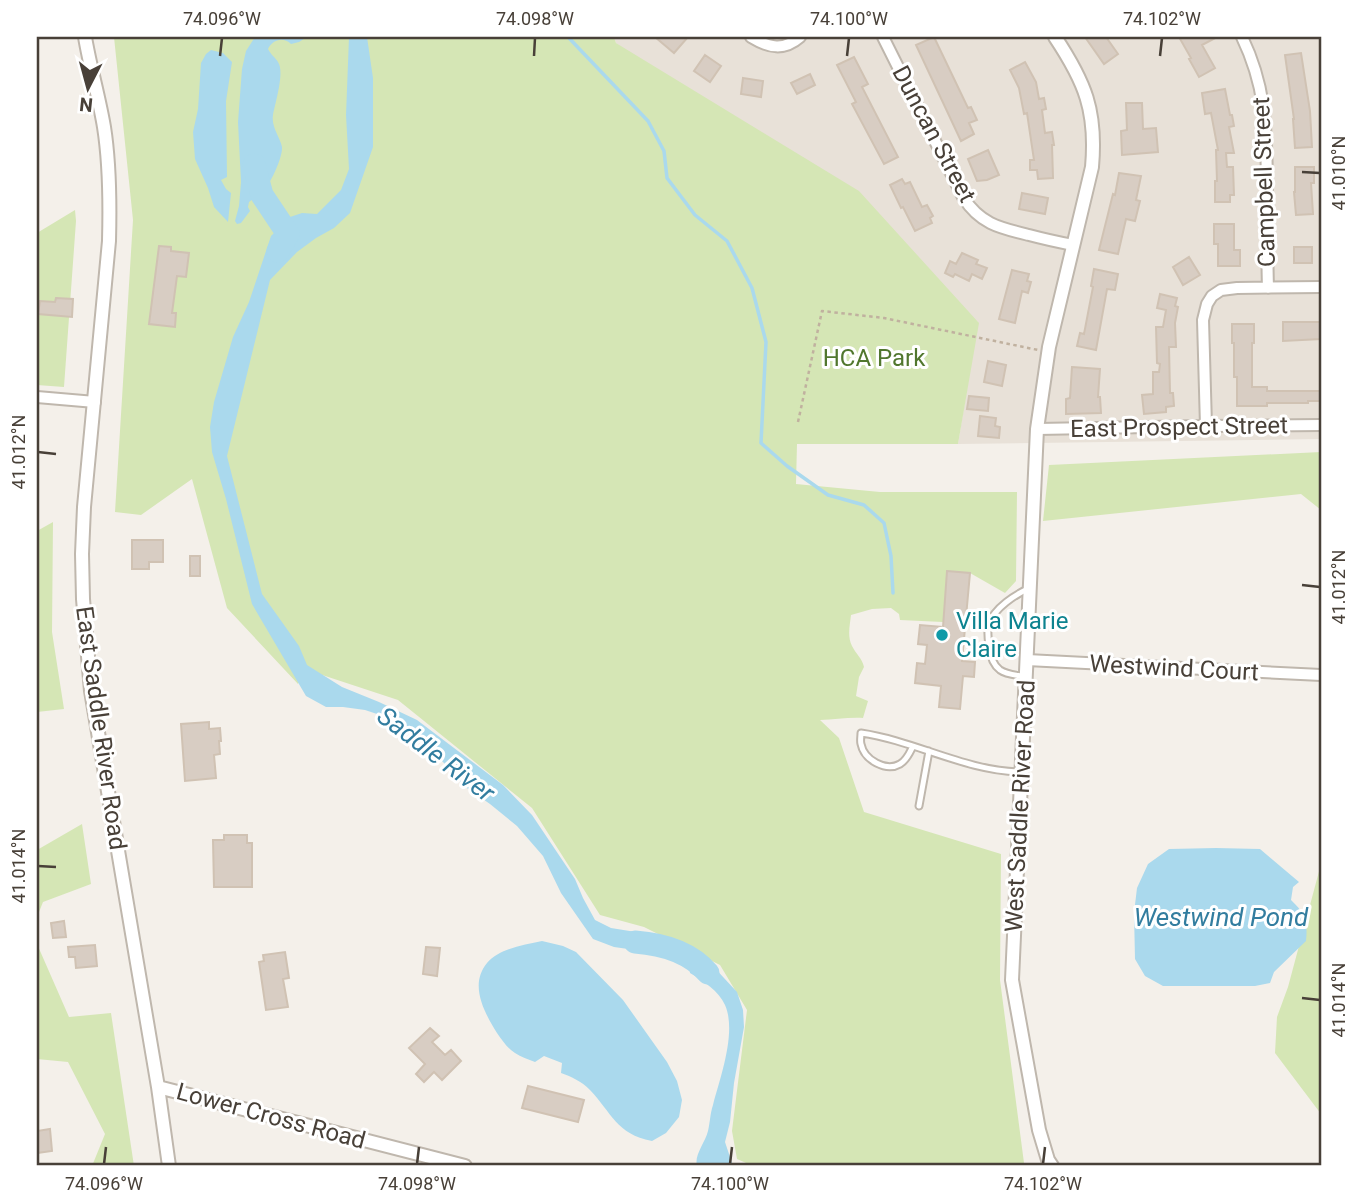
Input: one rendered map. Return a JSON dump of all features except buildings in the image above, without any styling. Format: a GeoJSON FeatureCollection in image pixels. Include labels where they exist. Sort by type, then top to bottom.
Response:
{"type":"FeatureCollection","features":[{"type":"Feature","properties":{"kind":"street","name":"East Saddle River Road"},"geometry":{"type":"LineString","coordinates":[[86,37],[104,128],[110,203],[109,241],[84,507],[83,599],[86,645],[91,691],[169,1166]]}},
{"type":"Feature","properties":{"kind":"street"},"geometry":{"type":"LineString","coordinates":[[751,37],[773,47],[784,47],[800,37]]}},
{"type":"Feature","properties":{"kind":"street","name":"Duncan Street"},"geometry":{"type":"LineString","coordinates":[[883,37],[964,197],[976,214],[1000,229],[1073,245]]}},
{"type":"Feature","properties":{"kind":"street","name":"West Saddle River Road"},"geometry":{"type":"LineString","coordinates":[[1052,1166],[1039,1130],[1012,980],[1037,429],[1048,352],[1092,167],[1094,146],[1093,124],[1082,82],[1055,37]]}},
{"type":"Feature","properties":{"kind":"street","name":"Campbell Street"},"geometry":{"type":"LineString","coordinates":[[1242,37],[1261,89],[1265,117],[1268,288]]}},
{"type":"Feature","properties":{"kind":"street"},"geometry":{"type":"LineString","coordinates":[[1206,426],[1203,320],[1212,296],[1221,290],[1321,287]]}},
{"type":"Feature","properties":{"kind":"street"},"geometry":{"type":"LineString","coordinates":[[37,397],[95,402]]}},
{"type":"Feature","properties":{"kind":"street","name":"East Prospect Street"},"geometry":{"type":"LineString","coordinates":[[1037,429],[1321,425]]}},
{"type":"Feature","properties":{"kind":"street","name":"Westwind Court"},"geometry":{"type":"LineString","coordinates":[[1027,660],[1321,674]]}},
{"type":"Feature","properties":{"kind":"street","name":"Lower Cross Road"},"geometry":{"type":"LineString","coordinates":[[158,1087],[465,1166]]}},
{"type":"Feature","properties":{"kind":"lane"},"geometry":{"type":"LineString","coordinates":[[1026,677],[1007,674],[998,669],[990,658],[988,633],[990,621],[999,610],[1013,596],[1030,588]]}},
{"type":"Feature","properties":{"kind":"lane"},"geometry":{"type":"LineString","coordinates":[[913,746],[900,764],[889,767],[878,765],[861,747],[861,733],[884,737],[913,746],[929,751],[980,768],[1021,772]]}},
{"type":"Feature","properties":{"kind":"lane"},"geometry":{"type":"LineString","coordinates":[[919,806],[929,751]]}},
{"type":"Feature","properties":{"kind":"path"},"geometry":{"type":"LineString","coordinates":[[798,422],[821,311],[884,318],[1048,352]]}},
{"type":"Feature","properties":{"kind":"shaded area"},"geometry":{"type":"Polygon","coordinates":[[[614,37],[1321,37],[1321,439],[958,444],[978,322],[616,43],[614,37]]]}},
{"type":"Feature","properties":{"kind":"green space","name":"HCA Park"},"geometry":{"type":"Polygon","coordinates":[[[114,37],[614,37],[616,43],[859,191],[979,323],[958,444],[797,444],[796,484],[880,492],[1017,492],[1016,581],[1005,593],[970,573],[948,572],[943,622],[900,620],[899,614],[891,608],[872,609],[851,615],[850,642],[864,667],[859,677],[856,696],[868,701],[863,718],[820,720],[839,738],[864,812],[1001,854],[1000,980],[1024,1163],[977,1166],[753,1166],[737,1159],[732,1131],[747,1010],[720,965],[644,927],[600,915],[532,808],[398,700],[304,669],[298,684],[227,608],[192,479],[141,515],[115,512],[133,220],[114,37]]]}},
{"type":"Feature","properties":{"kind":"green space"},"geometry":{"type":"Polygon","coordinates":[[[75,210],[64,387],[37,385],[37,233],[75,210]]]}},
{"type":"Feature","properties":{"kind":"green space"},"geometry":{"type":"Polygon","coordinates":[[[1321,452],[1321,510],[1301,494],[1043,521],[1049,465],[1321,452]]]}},
{"type":"Feature","properties":{"kind":"green space"},"geometry":{"type":"Polygon","coordinates":[[[53,522],[52,632],[64,709],[37,712],[37,531],[53,522]]]}},
{"type":"Feature","properties":{"kind":"green space"},"geometry":{"type":"Polygon","coordinates":[[[82,824],[91,884],[43,902],[37,917],[37,850],[82,824]]]}},
{"type":"Feature","properties":{"kind":"green space"},"geometry":{"type":"Polygon","coordinates":[[[1321,864],[1321,1114],[1275,1053],[1277,1017],[1288,987],[1321,864]]]}},
{"type":"Feature","properties":{"kind":"green space"},"geometry":{"type":"Polygon","coordinates":[[[37,944],[69,1017],[111,1013],[134,1166],[92,1166],[105,1134],[68,1062],[37,1059],[37,944]]]}},
{"type":"Feature","properties":{"kind":"water"},"geometry":{"type":"Polygon","coordinates":[[[255,37],[307,37],[291,44],[278,40],[268,49],[280,67],[273,119],[282,152],[267,187],[249,202],[250,211],[241,223],[237,224],[235,221],[241,182],[238,122],[242,69],[246,51],[255,37]]]}},
{"type":"Feature","properties":{"kind":"water"},"geometry":{"type":"Polygon","coordinates":[[[349,37],[367,37],[373,78],[373,147],[350,213],[334,228],[297,252],[270,280],[227,456],[262,594],[299,646],[307,665],[342,687],[417,720],[503,785],[532,815],[575,879],[595,920],[611,928],[673,938],[698,950],[737,992],[743,1010],[744,1027],[725,1142],[733,1166],[697,1166],[696,1162],[708,1131],[728,1041],[728,1016],[719,995],[690,973],[689,962],[682,952],[671,947],[628,949],[593,939],[561,893],[543,856],[517,826],[464,786],[443,762],[410,732],[386,717],[365,710],[326,707],[306,696],[252,604],[212,452],[210,427],[214,402],[233,337],[249,302],[271,236],[290,217],[302,213],[317,214],[341,190],[349,169],[346,115],[349,37]]]}},
{"type":"Feature","properties":{"kind":"water"},"geometry":{"type":"Polygon","coordinates":[[[211,50],[223,53],[232,62],[226,101],[227,177],[221,180],[231,193],[228,222],[214,207],[195,159],[193,132],[198,109],[201,63],[211,50]]]}},
{"type":"Feature","properties":{"kind":"water","name":"Westwind Pond"},"geometry":{"type":"Polygon","coordinates":[[[1169,849],[1260,849],[1299,882],[1293,887],[1291,900],[1304,918],[1306,941],[1274,972],[1270,983],[1255,986],[1163,986],[1145,976],[1135,959],[1134,913],[1137,888],[1148,864],[1169,849]]]}},
{"type":"Feature","properties":{"kind":"water"},"geometry":{"type":"Polygon","coordinates":[[[542,941],[576,952],[623,1000],[667,1062],[677,1081],[682,1100],[679,1117],[666,1133],[652,1141],[630,1133],[616,1122],[587,1087],[561,1073],[562,1063],[544,1056],[535,1062],[522,1057],[510,1049],[497,1033],[480,998],[479,980],[482,971],[492,958],[499,954],[542,941]]]}},
{"type":"Feature","properties":{"kind":"waterway"},"geometry":{"type":"LineString","coordinates":[[568,37],[648,121],[664,151],[667,178],[695,215],[727,241],[752,288],[766,342],[761,443],[787,466],[828,495],[864,505],[884,523],[891,556],[893,593]]}},
{"type":"Feature","properties":{"kind":"waterway","name":"Saddle River"},"geometry":{"type":"LineString","coordinates":[[254,165],[262,195],[288,234],[278,251]]}},
{"type":"Feature","properties":{"kind":"waterway","name":"Saddle River"},"geometry":{"type":"LineString","coordinates":[[635,942],[675,950],[708,973]]}},
{"type":"Feature","properties":{"kind":"place","name":"Villa Marie Claire"},"geometry":{"type":"Point","coordinates":[942,635]}}]}
